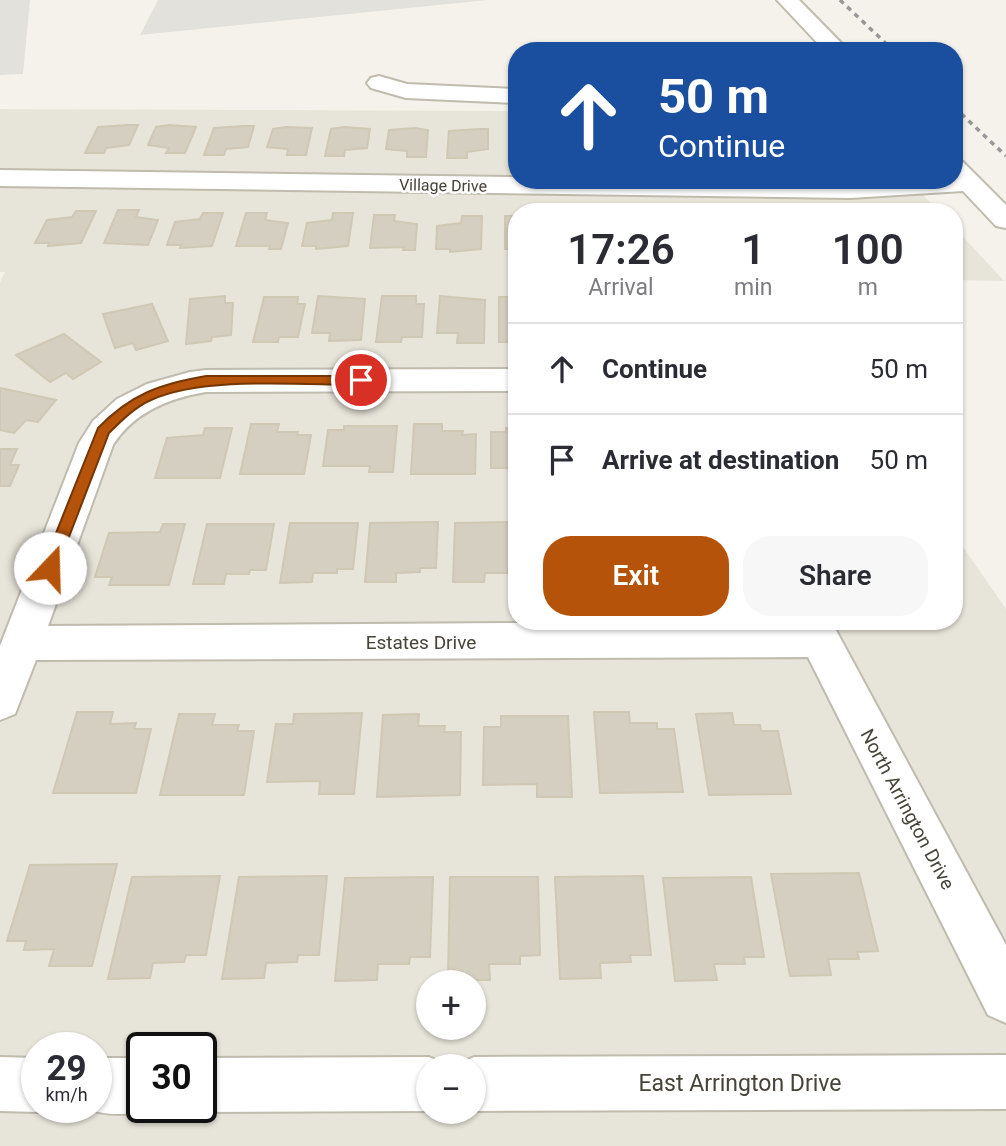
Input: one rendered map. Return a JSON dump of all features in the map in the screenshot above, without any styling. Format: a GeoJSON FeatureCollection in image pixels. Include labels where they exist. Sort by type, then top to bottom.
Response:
{"type":"FeatureCollection","features":[{"type":"Feature","properties":{"kind":"street"},"geometry":{"type":"LineString","coordinates":[[787,0],[829,42]]}},
{"type":"Feature","properties":{"kind":"street"},"geometry":{"type":"LineString","coordinates":[[379,83],[406,91],[508,96]]}},
{"type":"Feature","properties":{"kind":"street"},"geometry":{"type":"LineString","coordinates":[[963,177],[1006,220]]}},
{"type":"Feature","properties":{"kind":"street","name":"Village Drive"},"geometry":{"type":"LineString","coordinates":[[0,178],[508,185]]}},
{"type":"Feature","properties":{"kind":"street","name":"Village Drive"},"geometry":{"type":"LineString","coordinates":[[779,189],[857,189]]}},
{"type":"Feature","properties":{"kind":"street"},"geometry":{"type":"LineString","coordinates":[[0,701],[96,443],[111,422],[144,397],[176,386],[206,381],[508,380]]}},
{"type":"Feature","properties":{"kind":"street","name":"Estates Drive"},"geometry":{"type":"LineString","coordinates":[[22,643],[815,631]]}},
{"type":"Feature","properties":{"kind":"street","name":"North Arrington Drive"},"geometry":{"type":"LineString","coordinates":[[815,631],[1006,997]]}},
{"type":"Feature","properties":{"kind":"street","name":"East Arrington Drive"},"geometry":{"type":"LineString","coordinates":[[486,1084],[1006,1082]]}},
{"type":"Feature","properties":{"kind":"street"},"geometry":{"type":"LineString","coordinates":[[0,1084],[21,1085]]}},
{"type":"Feature","properties":{"kind":"street"},"geometry":{"type":"LineString","coordinates":[[217,1085],[416,1084]]}},
{"type":"Feature","properties":{"kind":"shaded area"},"geometry":{"type":"Polygon","coordinates":[[[0,0],[30,0],[23,74],[0,75],[0,0]]]}},
{"type":"Feature","properties":{"kind":"shaded area"},"geometry":{"type":"Polygon","coordinates":[[[158,0],[488,0],[140,35],[158,0]]]}},
{"type":"Feature","properties":{"kind":"shaded area"},"geometry":{"type":"Polygon","coordinates":[[[0,109],[508,111],[508,189],[917,189],[931,203],[508,203],[508,630],[963,630],[963,547],[1006,609],[1006,1146],[0,1146],[0,282],[5,272],[0,272],[0,109]]]}},
{"type":"Feature","properties":{"kind":"shaded area"},"geometry":{"type":"Polygon","coordinates":[[[963,237],[1004,281],[963,280],[963,237]]]}},
{"type":"Feature","properties":{"kind":"building"},"geometry":{"type":"Polygon","coordinates":[[[138,125],[129,145],[106,148],[104,153],[85,153],[98,127],[138,125]]]}},
{"type":"Feature","properties":{"kind":"building"},"geometry":{"type":"Polygon","coordinates":[[[254,126],[248,147],[226,149],[224,155],[204,155],[214,128],[254,126]]]}},
{"type":"Feature","properties":{"kind":"building"},"geometry":{"type":"Polygon","coordinates":[[[156,127],[196,127],[185,153],[166,153],[169,148],[148,145],[156,127]]]}},
{"type":"Feature","properties":{"kind":"building"},"geometry":{"type":"Polygon","coordinates":[[[312,128],[306,155],[287,155],[288,149],[267,147],[273,129],[312,128]]]}},
{"type":"Feature","properties":{"kind":"building"},"geometry":{"type":"Polygon","coordinates":[[[331,129],[370,129],[367,148],[345,150],[344,156],[325,156],[331,129]]]}},
{"type":"Feature","properties":{"kind":"building"},"geometry":{"type":"Polygon","coordinates":[[[488,129],[488,149],[467,152],[467,158],[447,158],[449,131],[488,129]]]}},
{"type":"Feature","properties":{"kind":"building"},"geometry":{"type":"Polygon","coordinates":[[[389,130],[428,130],[426,157],[407,157],[407,151],[386,149],[389,130]]]}},
{"type":"Feature","properties":{"kind":"building"},"geometry":{"type":"Polygon","coordinates":[[[118,210],[139,210],[136,217],[158,220],[148,245],[104,243],[118,210]]]}},
{"type":"Feature","properties":{"kind":"building"},"geometry":{"type":"Polygon","coordinates":[[[76,211],[96,211],[81,243],[48,246],[49,243],[35,243],[47,220],[72,217],[76,211]]]}},
{"type":"Feature","properties":{"kind":"building"},"geometry":{"type":"Polygon","coordinates":[[[203,213],[223,213],[212,246],[180,248],[181,245],[167,245],[175,222],[200,219],[203,213]]]}},
{"type":"Feature","properties":{"kind":"building"},"geometry":{"type":"Polygon","coordinates":[[[246,213],[267,213],[265,220],[288,223],[281,249],[269,249],[270,246],[236,246],[246,213]]]}},
{"type":"Feature","properties":{"kind":"building"},"geometry":{"type":"Polygon","coordinates":[[[333,213],[353,213],[348,246],[316,249],[316,246],[302,246],[307,223],[332,220],[333,213]]]}},
{"type":"Feature","properties":{"kind":"building"},"geometry":{"type":"Polygon","coordinates":[[[374,215],[395,215],[394,221],[417,224],[415,250],[403,250],[404,247],[370,248],[374,215]]]}},
{"type":"Feature","properties":{"kind":"building"},"geometry":{"type":"Polygon","coordinates":[[[462,216],[482,216],[481,249],[450,252],[450,249],[436,249],[437,226],[461,223],[462,216]]]}},
{"type":"Feature","properties":{"kind":"building"},"geometry":{"type":"Polygon","coordinates":[[[505,216],[508,216],[508,249],[505,249],[505,216]]]}},
{"type":"Feature","properties":{"kind":"building"},"geometry":{"type":"Polygon","coordinates":[[[225,296],[225,303],[233,303],[231,335],[186,344],[190,299],[225,296]]]}},
{"type":"Feature","properties":{"kind":"building"},"geometry":{"type":"Polygon","coordinates":[[[318,296],[365,299],[361,340],[329,341],[330,333],[312,333],[318,296]]]}},
{"type":"Feature","properties":{"kind":"building"},"geometry":{"type":"Polygon","coordinates":[[[382,296],[416,296],[416,304],[424,304],[422,337],[402,337],[401,342],[376,342],[382,296]]]}},
{"type":"Feature","properties":{"kind":"building"},"geometry":{"type":"Polygon","coordinates":[[[440,296],[485,300],[484,343],[457,343],[458,333],[437,333],[440,296]]]}},
{"type":"Feature","properties":{"kind":"building"},"geometry":{"type":"Polygon","coordinates":[[[264,297],[298,297],[297,304],[305,304],[298,337],[279,337],[278,342],[253,342],[264,297]]]}},
{"type":"Feature","properties":{"kind":"building"},"geometry":{"type":"Polygon","coordinates":[[[499,297],[508,297],[508,342],[499,342],[499,297]]]}},
{"type":"Feature","properties":{"kind":"building"},"geometry":{"type":"Polygon","coordinates":[[[152,304],[168,341],[136,350],[133,343],[115,348],[103,314],[152,304]]]}},
{"type":"Feature","properties":{"kind":"building"},"geometry":{"type":"Polygon","coordinates":[[[64,334],[101,362],[73,379],[66,373],[50,382],[16,355],[64,334]]]}},
{"type":"Feature","properties":{"kind":"building"},"geometry":{"type":"Polygon","coordinates":[[[0,388],[56,400],[38,422],[26,420],[14,433],[0,430],[0,388]]]}},
{"type":"Feature","properties":{"kind":"building"},"geometry":{"type":"Polygon","coordinates":[[[251,424],[279,424],[277,432],[311,435],[304,474],[240,474],[251,424]]]}},
{"type":"Feature","properties":{"kind":"building"},"geometry":{"type":"Polygon","coordinates":[[[414,424],[442,424],[442,431],[463,431],[462,435],[476,434],[475,474],[411,474],[414,424]]]}},
{"type":"Feature","properties":{"kind":"building"},"geometry":{"type":"Polygon","coordinates":[[[344,426],[397,426],[393,472],[369,472],[370,466],[323,466],[328,430],[344,430],[344,426]]]}},
{"type":"Feature","properties":{"kind":"building"},"geometry":{"type":"Polygon","coordinates":[[[205,428],[232,428],[220,478],[155,478],[167,438],[203,435],[205,428]]]}},
{"type":"Feature","properties":{"kind":"building"},"geometry":{"type":"Polygon","coordinates":[[[508,428],[508,468],[491,468],[491,432],[506,432],[508,428]]]}},
{"type":"Feature","properties":{"kind":"building"},"geometry":{"type":"Polygon","coordinates":[[[0,449],[17,449],[10,465],[19,465],[10,486],[0,486],[0,449]]]}},
{"type":"Feature","properties":{"kind":"building"},"geometry":{"type":"Polygon","coordinates":[[[438,522],[436,568],[396,573],[396,582],[365,582],[370,523],[438,522]]]}},
{"type":"Feature","properties":{"kind":"building"},"geometry":{"type":"Polygon","coordinates":[[[508,522],[508,573],[485,573],[484,582],[453,582],[455,523],[508,522]]]}},
{"type":"Feature","properties":{"kind":"building"},"geometry":{"type":"Polygon","coordinates":[[[290,523],[358,523],[353,569],[337,569],[337,573],[313,573],[312,582],[280,583],[290,523]]]}},
{"type":"Feature","properties":{"kind":"building"},"geometry":{"type":"Polygon","coordinates":[[[163,524],[185,524],[169,585],[109,585],[112,577],[95,577],[109,533],[160,532],[163,524]]]}},
{"type":"Feature","properties":{"kind":"building"},"geometry":{"type":"Polygon","coordinates":[[[207,524],[274,524],[266,570],[250,570],[249,574],[226,574],[224,584],[193,584],[207,524]]]}},
{"type":"Feature","properties":{"kind":"building"},"geometry":{"type":"Polygon","coordinates":[[[77,712],[113,712],[110,724],[136,723],[134,729],[151,729],[136,793],[53,793],[77,712]]]}},
{"type":"Feature","properties":{"kind":"building"},"geometry":{"type":"Polygon","coordinates":[[[594,712],[629,712],[630,723],[657,723],[657,729],[674,729],[683,792],[600,793],[594,712]]]}},
{"type":"Feature","properties":{"kind":"building"},"geometry":{"type":"Polygon","coordinates":[[[362,713],[354,794],[319,794],[320,781],[267,782],[276,724],[293,724],[294,714],[362,713]]]}},
{"type":"Feature","properties":{"kind":"building"},"geometry":{"type":"Polygon","coordinates":[[[732,713],[734,725],[760,725],[761,731],[778,731],[791,794],[709,795],[696,714],[732,713]]]}},
{"type":"Feature","properties":{"kind":"building"},"geometry":{"type":"Polygon","coordinates":[[[179,714],[215,714],[212,725],[239,725],[237,731],[254,731],[244,795],[160,795],[179,714]]]}},
{"type":"Feature","properties":{"kind":"building"},"geometry":{"type":"Polygon","coordinates":[[[419,714],[418,726],[445,726],[444,732],[461,732],[460,795],[377,797],[383,715],[419,714]]]}},
{"type":"Feature","properties":{"kind":"building"},"geometry":{"type":"Polygon","coordinates":[[[501,716],[568,716],[572,797],[537,797],[537,784],[483,785],[484,727],[501,727],[501,716]]]}},
{"type":"Feature","properties":{"kind":"building"},"geometry":{"type":"Polygon","coordinates":[[[117,864],[92,966],[49,966],[54,949],[24,950],[26,941],[7,941],[30,865],[117,864]]]}},
{"type":"Feature","properties":{"kind":"building"},"geometry":{"type":"Polygon","coordinates":[[[859,873],[878,951],[857,952],[859,959],[828,959],[831,975],[790,976],[771,874],[859,873]]]}},
{"type":"Feature","properties":{"kind":"building"},"geometry":{"type":"Polygon","coordinates":[[[220,876],[206,955],[186,955],[184,962],[153,963],[150,978],[108,979],[132,877],[220,876]]]}},
{"type":"Feature","properties":{"kind":"building"},"geometry":{"type":"Polygon","coordinates":[[[327,876],[319,955],[298,955],[297,962],[266,963],[264,978],[222,979],[239,877],[327,876]]]}},
{"type":"Feature","properties":{"kind":"building"},"geometry":{"type":"Polygon","coordinates":[[[643,876],[651,955],[630,955],[631,962],[600,963],[601,978],[560,979],[555,877],[643,876]]]}},
{"type":"Feature","properties":{"kind":"building"},"geometry":{"type":"Polygon","coordinates":[[[433,877],[430,957],[410,957],[409,964],[378,964],[377,980],[335,981],[345,878],[433,877]]]}},
{"type":"Feature","properties":{"kind":"building"},"geometry":{"type":"Polygon","coordinates":[[[450,877],[538,877],[540,955],[520,956],[520,964],[489,964],[490,980],[486,980],[486,970],[448,970],[450,877]]]}},
{"type":"Feature","properties":{"kind":"building"},"geometry":{"type":"Polygon","coordinates":[[[751,877],[764,957],[744,957],[745,964],[714,964],[717,980],[675,981],[663,878],[751,877]]]}},
{"type":"Feature","properties":{"kind":"railway"},"geometry":{"type":"LineString","coordinates":[[840,0],[884,42]]}},
{"type":"Feature","properties":{"kind":"railway"},"geometry":{"type":"LineString","coordinates":[[963,115],[1006,156]]}},
{"type":"Feature","properties":{"kind":"route"},"geometry":{"type":"LineString","coordinates":[[50,568],[96,443],[111,422],[144,397],[176,386],[206,381],[361,380]]}}]}
